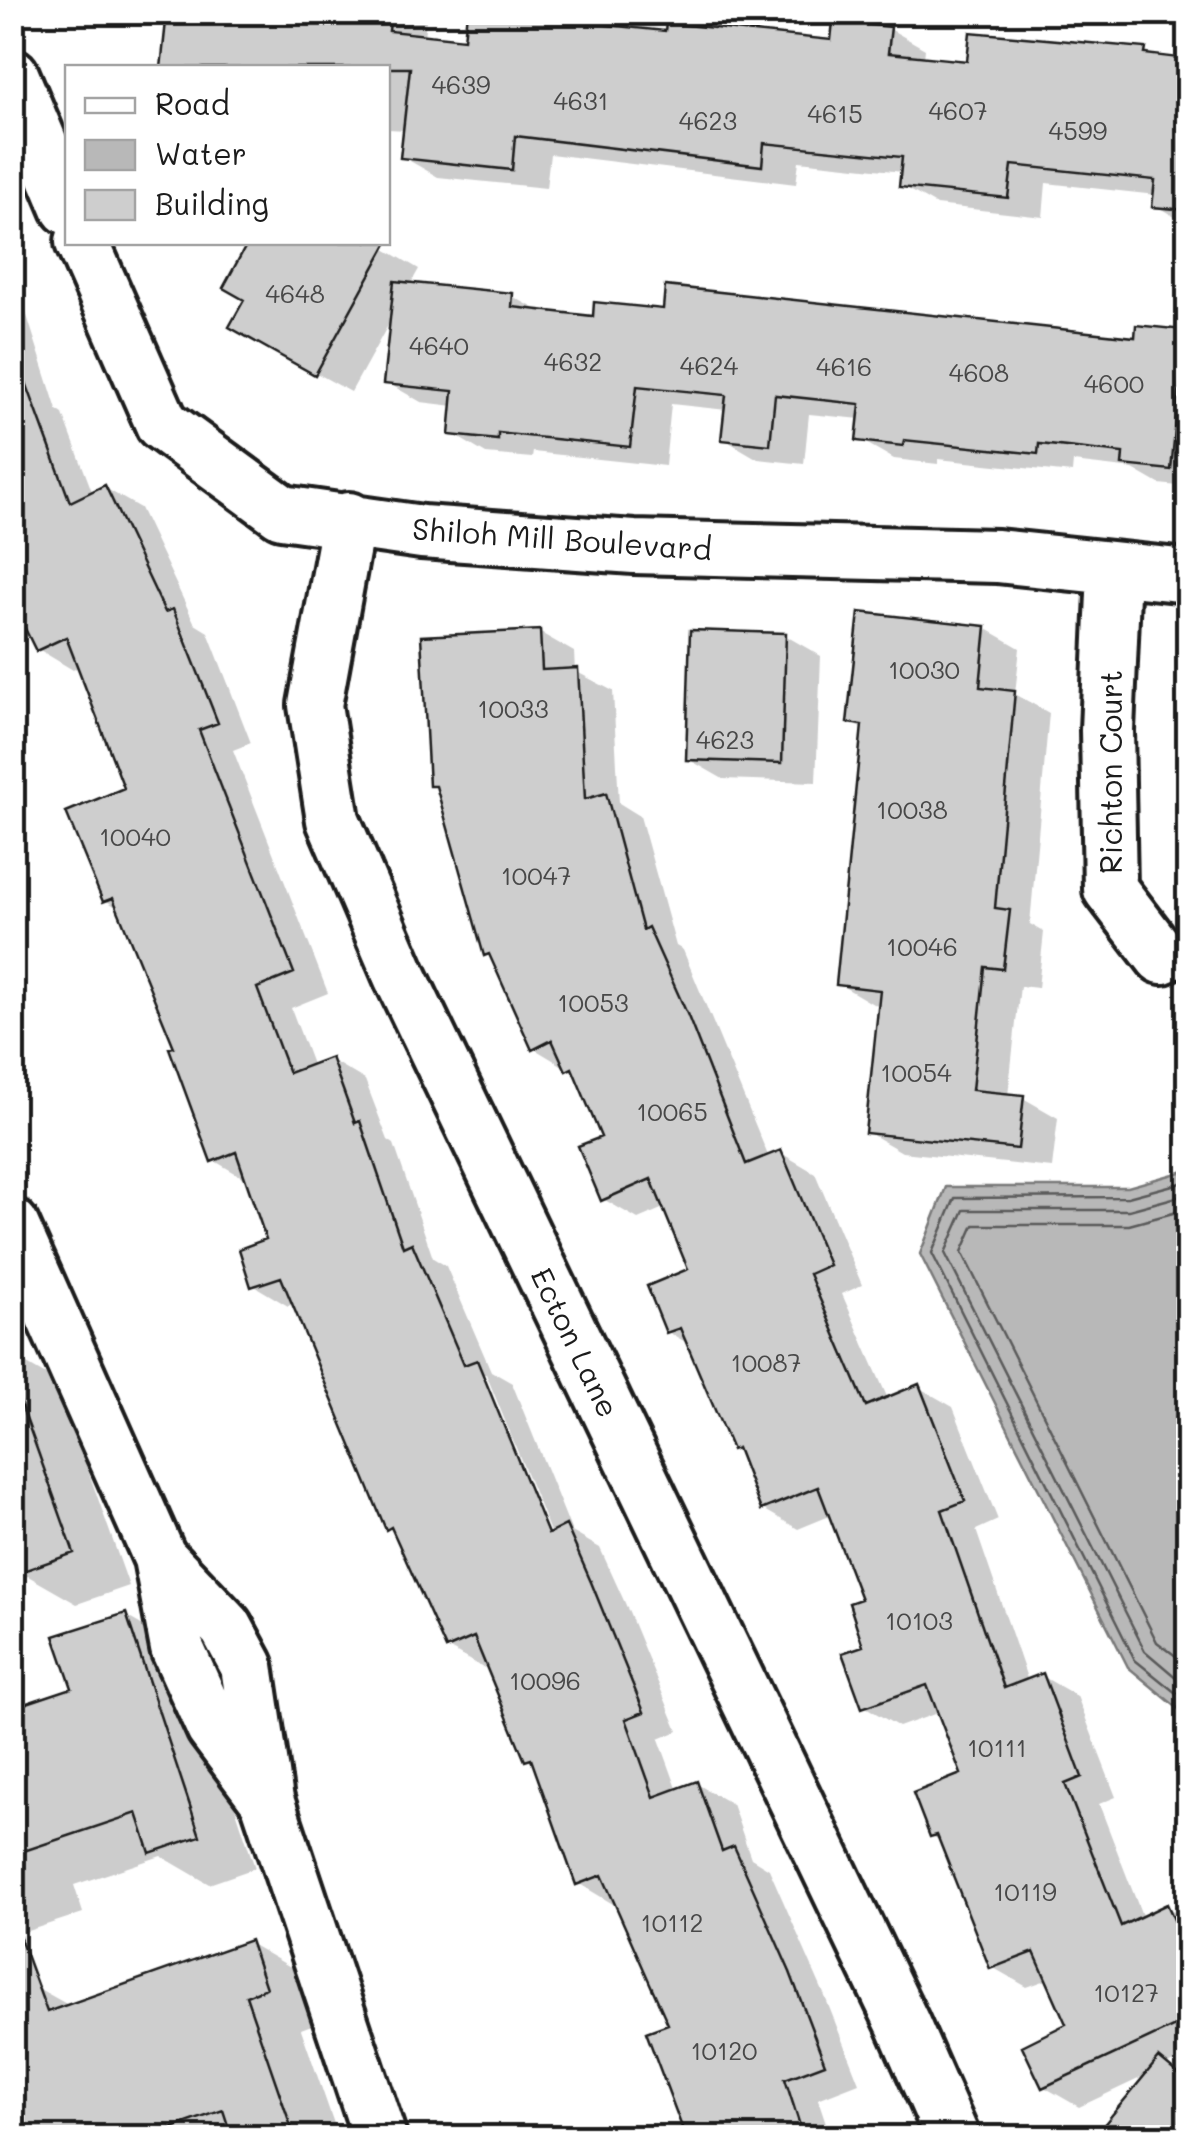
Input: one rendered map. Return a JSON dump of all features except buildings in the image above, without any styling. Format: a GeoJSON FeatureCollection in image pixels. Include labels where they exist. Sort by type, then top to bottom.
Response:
{"type":"FeatureCollection","features":[{"type":"Feature","properties":{"kind":"street"},"geometry":{"type":"LineString","coordinates":[[12,75],[65,201]]}},
{"type":"Feature","properties":{"kind":"street","name":"Shiloh Mill Boulevard"},"geometry":{"type":"LineString","coordinates":[[83,245],[162,424],[282,512],[422,532],[615,545],[997,556],[1188,576]]}},
{"type":"Feature","properties":{"kind":"street","name":"Ecton Lane"},"geometry":{"type":"LineString","coordinates":[[349,519],[315,705],[333,820],[400,976],[886,1989],[953,2138]]}},
{"type":"Feature","properties":{"kind":"street","name":"Richton Court"},"geometry":{"type":"LineString","coordinates":[[1114,570],[1108,730],[1110,889],[1162,957]]}},
{"type":"Feature","properties":{"kind":"street"},"geometry":{"type":"LineString","coordinates":[[12,1225],[160,1558],[177,1648],[212,1728],[267,1800],[380,2138]]}},
{"type":"Feature","properties":{"kind":"water"},"geometry":{"type":"Polygon","coordinates":[[[1188,1170],[1188,1696],[1180,1710],[1128,1667],[920,1254],[946,1187],[1128,1187],[1188,1170]]]}}]}
